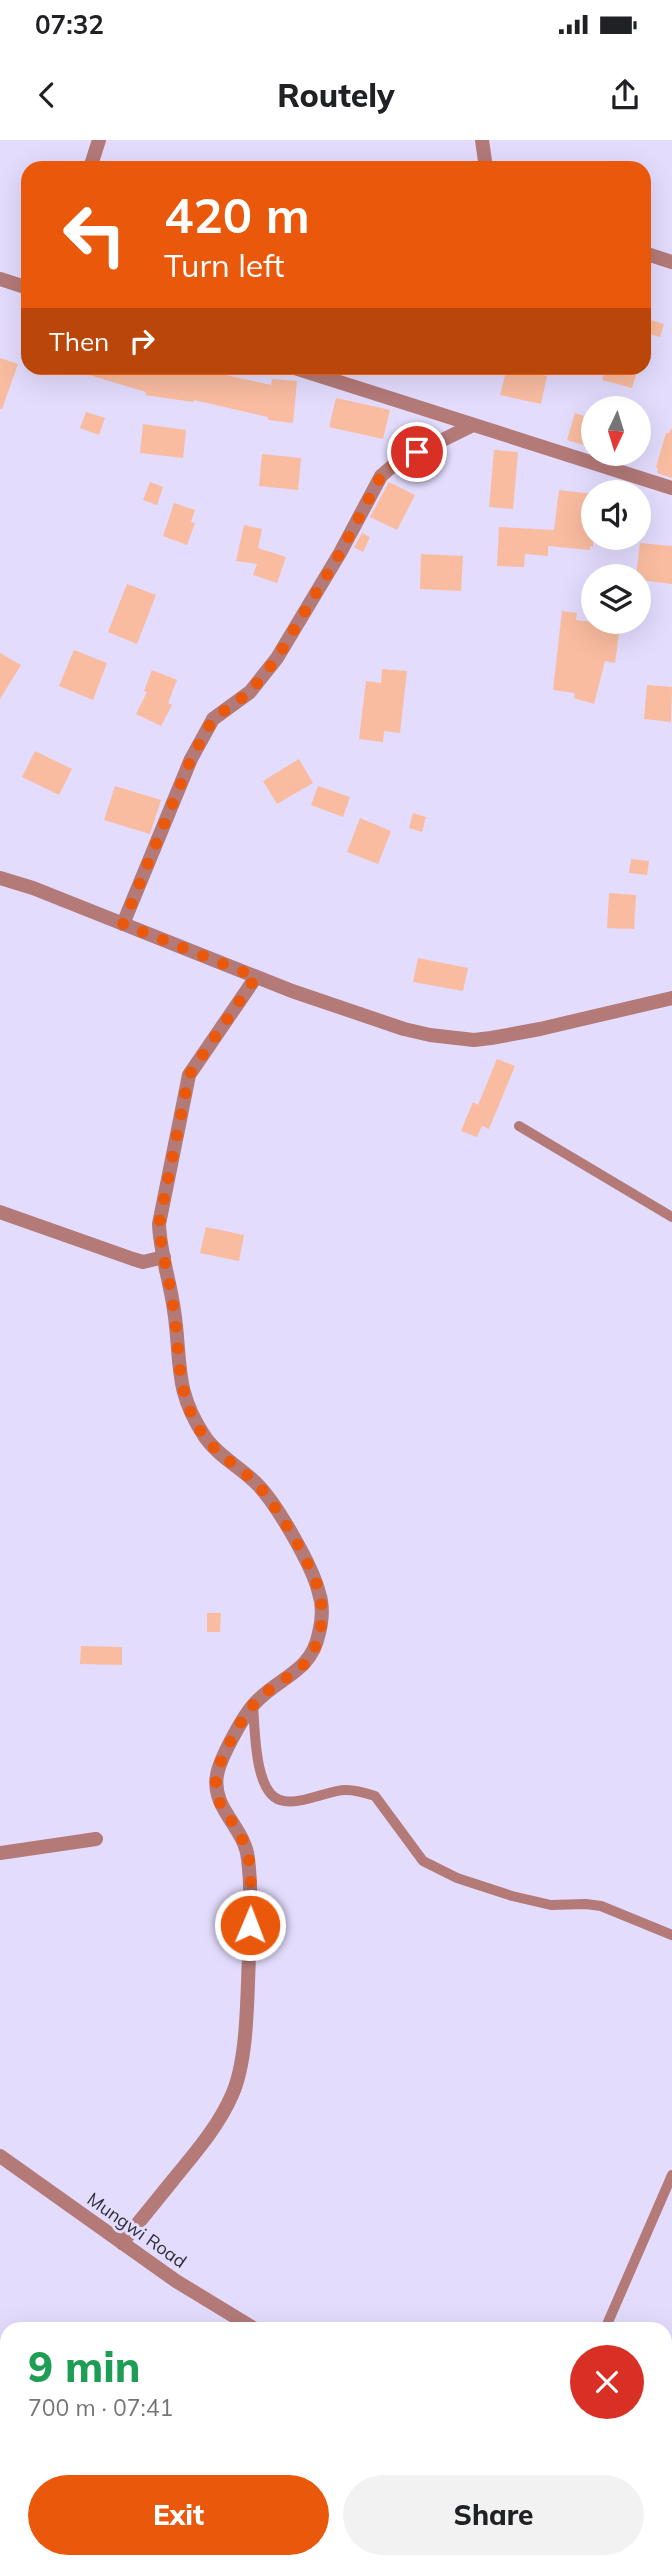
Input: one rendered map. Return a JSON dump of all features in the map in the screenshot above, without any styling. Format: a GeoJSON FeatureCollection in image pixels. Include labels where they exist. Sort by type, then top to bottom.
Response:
{"type":"FeatureCollection","features":[{"type":"Feature","properties":{"kind":"street"},"geometry":{"type":"LineString","coordinates":[[92,161],[99,140]]}},
{"type":"Feature","properties":{"kind":"street"},"geometry":{"type":"LineString","coordinates":[[482,140],[485,161]]}},
{"type":"Feature","properties":{"kind":"street"},"geometry":{"type":"LineString","coordinates":[[651,255],[672,262]]}},
{"type":"Feature","properties":{"kind":"street"},"geometry":{"type":"LineString","coordinates":[[0,279],[21,286]]}},
{"type":"Feature","properties":{"kind":"street"},"geometry":{"type":"LineString","coordinates":[[317,375],[672,488]]}},
{"type":"Feature","properties":{"kind":"street"},"geometry":{"type":"LineString","coordinates":[[123,924],[191,759],[213,719],[250,692],[277,658],[340,553],[381,476],[396,463],[472,425]]}},
{"type":"Feature","properties":{"kind":"street"},"geometry":{"type":"LineString","coordinates":[[0,878],[256,977],[404,1029],[474,1040],[517,1034],[672,998]]}},
{"type":"Feature","properties":{"kind":"street"},"geometry":{"type":"LineString","coordinates":[[122,2243],[197,2151],[227,2105],[240,2076],[247,1995],[250,1901],[248,1858],[246,1846],[222,1810],[216,1790],[217,1774],[223,1755],[253,1705],[301,1667],[316,1649],[321,1622],[320,1594],[311,1570],[272,1501],[255,1482],[206,1439],[185,1401],[159,1224],[189,1075],[256,977]]}},
{"type":"Feature","properties":{"kind":"street"},"geometry":{"type":"LineString","coordinates":[[0,1212],[143,1262],[164,1257]]}},
{"type":"Feature","properties":{"kind":"street"},"geometry":{"type":"LineString","coordinates":[[0,1853],[96,1839]]}},
{"type":"Feature","properties":{"kind":"street","name":"Mungwi Road"},"geometry":{"type":"LineString","coordinates":[[0,2156],[176,2281],[243,2322]]}},
{"type":"Feature","properties":{"kind":"lane"},"geometry":{"type":"LineString","coordinates":[[519,1126],[672,1217]]}},
{"type":"Feature","properties":{"kind":"lane"},"geometry":{"type":"LineString","coordinates":[[253,1705],[257,1762],[265,1784],[280,1800],[307,1799],[337,1789],[375,1796],[423,1861],[457,1878],[512,1896],[551,1905],[601,1906],[672,1935]]}},
{"type":"Feature","properties":{"kind":"lane"},"geometry":{"type":"LineString","coordinates":[[608,2322],[672,2175]]}},
{"type":"Feature","properties":{"kind":"building"},"geometry":{"type":"Polygon","coordinates":[[[651,320],[664,324],[660,337],[651,334],[651,320]]]}},
{"type":"Feature","properties":{"kind":"building"},"geometry":{"type":"Polygon","coordinates":[[[0,358],[18,364],[2,409],[0,409],[0,358]]]}},
{"type":"Feature","properties":{"kind":"building"},"geometry":{"type":"Polygon","coordinates":[[[89,375],[226,375],[271,385],[272,379],[297,381],[293,423],[268,420],[268,417],[194,400],[145,395],[146,392],[89,375]]]}},
{"type":"Feature","properties":{"kind":"building"},"geometry":{"type":"Polygon","coordinates":[[[505,375],[547,376],[541,404],[500,395],[505,375]]]}},
{"type":"Feature","properties":{"kind":"building"},"geometry":{"type":"Polygon","coordinates":[[[604,375],[636,375],[632,388],[602,380],[604,375]]]}},
{"type":"Feature","properties":{"kind":"building"},"geometry":{"type":"Polygon","coordinates":[[[336,398],[390,410],[383,439],[329,427],[336,398]]]}},
{"type":"Feature","properties":{"kind":"building"},"geometry":{"type":"Polygon","coordinates":[[[86,412],[105,418],[99,435],[80,428],[86,412]]]}},
{"type":"Feature","properties":{"kind":"building"},"geometry":{"type":"Polygon","coordinates":[[[575,413],[581,415],[581,444],[567,440],[575,413]]]}},
{"type":"Feature","properties":{"kind":"building"},"geometry":{"type":"Polygon","coordinates":[[[143,424],[186,430],[183,458],[140,453],[143,424]]]}},
{"type":"Feature","properties":{"kind":"building"},"geometry":{"type":"Polygon","coordinates":[[[671,429],[672,478],[657,473],[656,467],[666,433],[671,429]]]}},
{"type":"Feature","properties":{"kind":"building"},"geometry":{"type":"Polygon","coordinates":[[[494,450],[518,452],[513,509],[489,507],[494,450]]]}},
{"type":"Feature","properties":{"kind":"building"},"geometry":{"type":"Polygon","coordinates":[[[262,454],[301,458],[298,490],[259,486],[262,454]]]}},
{"type":"Feature","properties":{"kind":"building"},"geometry":{"type":"Polygon","coordinates":[[[150,482],[163,487],[157,505],[143,500],[150,482]]]}},
{"type":"Feature","properties":{"kind":"building"},"geometry":{"type":"Polygon","coordinates":[[[389,482],[415,495],[397,530],[370,517],[389,482]]]}},
{"type":"Feature","properties":{"kind":"building"},"geometry":{"type":"Polygon","coordinates":[[[559,490],[581,493],[581,549],[548,546],[548,556],[525,554],[524,567],[497,566],[499,527],[554,530],[559,490]]]}},
{"type":"Feature","properties":{"kind":"building"},"geometry":{"type":"Polygon","coordinates":[[[174,503],[195,510],[191,522],[195,523],[187,545],[163,536],[174,503]]]}},
{"type":"Feature","properties":{"kind":"building"},"geometry":{"type":"Polygon","coordinates":[[[244,525],[262,529],[258,548],[286,557],[277,583],[253,575],[257,564],[236,561],[244,525]]]}},
{"type":"Feature","properties":{"kind":"building"},"geometry":{"type":"Polygon","coordinates":[[[362,533],[370,537],[363,552],[354,547],[362,533]]]}},
{"type":"Feature","properties":{"kind":"building"},"geometry":{"type":"Polygon","coordinates":[[[651,544],[672,546],[672,584],[651,581],[651,564],[637,564],[639,550],[651,550],[651,544]]]}},
{"type":"Feature","properties":{"kind":"building"},"geometry":{"type":"Polygon","coordinates":[[[421,554],[463,556],[461,591],[420,589],[421,554]]]}},
{"type":"Feature","properties":{"kind":"building"},"geometry":{"type":"Polygon","coordinates":[[[127,584],[156,595],[137,644],[108,632],[127,584]]]}},
{"type":"Feature","properties":{"kind":"building"},"geometry":{"type":"Polygon","coordinates":[[[562,611],[577,613],[576,620],[581,621],[581,634],[619,634],[615,663],[605,661],[594,704],[574,698],[575,693],[553,690],[562,611]]]}},
{"type":"Feature","properties":{"kind":"building"},"geometry":{"type":"Polygon","coordinates":[[[74,650],[107,663],[93,700],[59,686],[74,650]]]}},
{"type":"Feature","properties":{"kind":"building"},"geometry":{"type":"Polygon","coordinates":[[[0,653],[21,665],[0,699],[0,653]]]}},
{"type":"Feature","properties":{"kind":"building"},"geometry":{"type":"Polygon","coordinates":[[[382,669],[407,671],[400,733],[384,731],[383,742],[359,739],[366,681],[381,683],[382,669]]]}},
{"type":"Feature","properties":{"kind":"building"},"geometry":{"type":"Polygon","coordinates":[[[152,670],[177,680],[168,703],[172,705],[161,726],[136,714],[147,692],[144,691],[152,670]]]}},
{"type":"Feature","properties":{"kind":"building"},"geometry":{"type":"Polygon","coordinates":[[[647,685],[672,687],[671,722],[644,719],[647,685]]]}},
{"type":"Feature","properties":{"kind":"building"},"geometry":{"type":"Polygon","coordinates":[[[35,751],[72,769],[59,795],[22,777],[35,751]]]}},
{"type":"Feature","properties":{"kind":"building"},"geometry":{"type":"Polygon","coordinates":[[[299,759],[313,783],[277,804],[263,781],[299,759]]]}},
{"type":"Feature","properties":{"kind":"building"},"geometry":{"type":"Polygon","coordinates":[[[115,786],[161,800],[150,834],[104,820],[115,786]]]}},
{"type":"Feature","properties":{"kind":"building"},"geometry":{"type":"Polygon","coordinates":[[[318,786],[350,797],[343,817],[311,805],[318,786]]]}},
{"type":"Feature","properties":{"kind":"building"},"geometry":{"type":"Polygon","coordinates":[[[413,813],[426,817],[422,832],[409,828],[413,813]]]}},
{"type":"Feature","properties":{"kind":"building"},"geometry":{"type":"Polygon","coordinates":[[[360,818],[391,831],[378,864],[347,852],[360,818]]]}},
{"type":"Feature","properties":{"kind":"building"},"geometry":{"type":"Polygon","coordinates":[[[631,859],[649,861],[647,875],[629,873],[631,859]]]}},
{"type":"Feature","properties":{"kind":"building"},"geometry":{"type":"Polygon","coordinates":[[[609,893],[636,895],[634,929],[607,928],[609,893]]]}},
{"type":"Feature","properties":{"kind":"building"},"geometry":{"type":"Polygon","coordinates":[[[418,958],[468,968],[463,991],[413,982],[418,958]]]}},
{"type":"Feature","properties":{"kind":"building"},"geometry":{"type":"Polygon","coordinates":[[[497,1059],[515,1066],[489,1129],[482,1126],[477,1137],[461,1131],[473,1102],[478,1105],[497,1059]]]}},
{"type":"Feature","properties":{"kind":"building"},"geometry":{"type":"Polygon","coordinates":[[[206,1227],[244,1235],[239,1261],[200,1253],[206,1227]]]}},
{"type":"Feature","properties":{"kind":"building"},"geometry":{"type":"Polygon","coordinates":[[[207,1613],[221,1613],[220,1632],[207,1632],[207,1613]]]}},
{"type":"Feature","properties":{"kind":"building"},"geometry":{"type":"Polygon","coordinates":[[[81,1646],[122,1647],[122,1665],[80,1664],[81,1646]]]}},
{"type":"Feature","properties":{"kind":"route"},"geometry":{"type":"LineString","coordinates":[[250,1925],[246,1846],[222,1810],[216,1790],[217,1774],[223,1755],[253,1705],[301,1667],[316,1649],[321,1622],[320,1594],[311,1570],[272,1501],[255,1482],[206,1439],[185,1401],[159,1224],[189,1075],[256,977],[123,924],[191,759],[213,719],[250,692],[277,658],[340,553],[381,476],[396,463],[417,452]]}}]}
